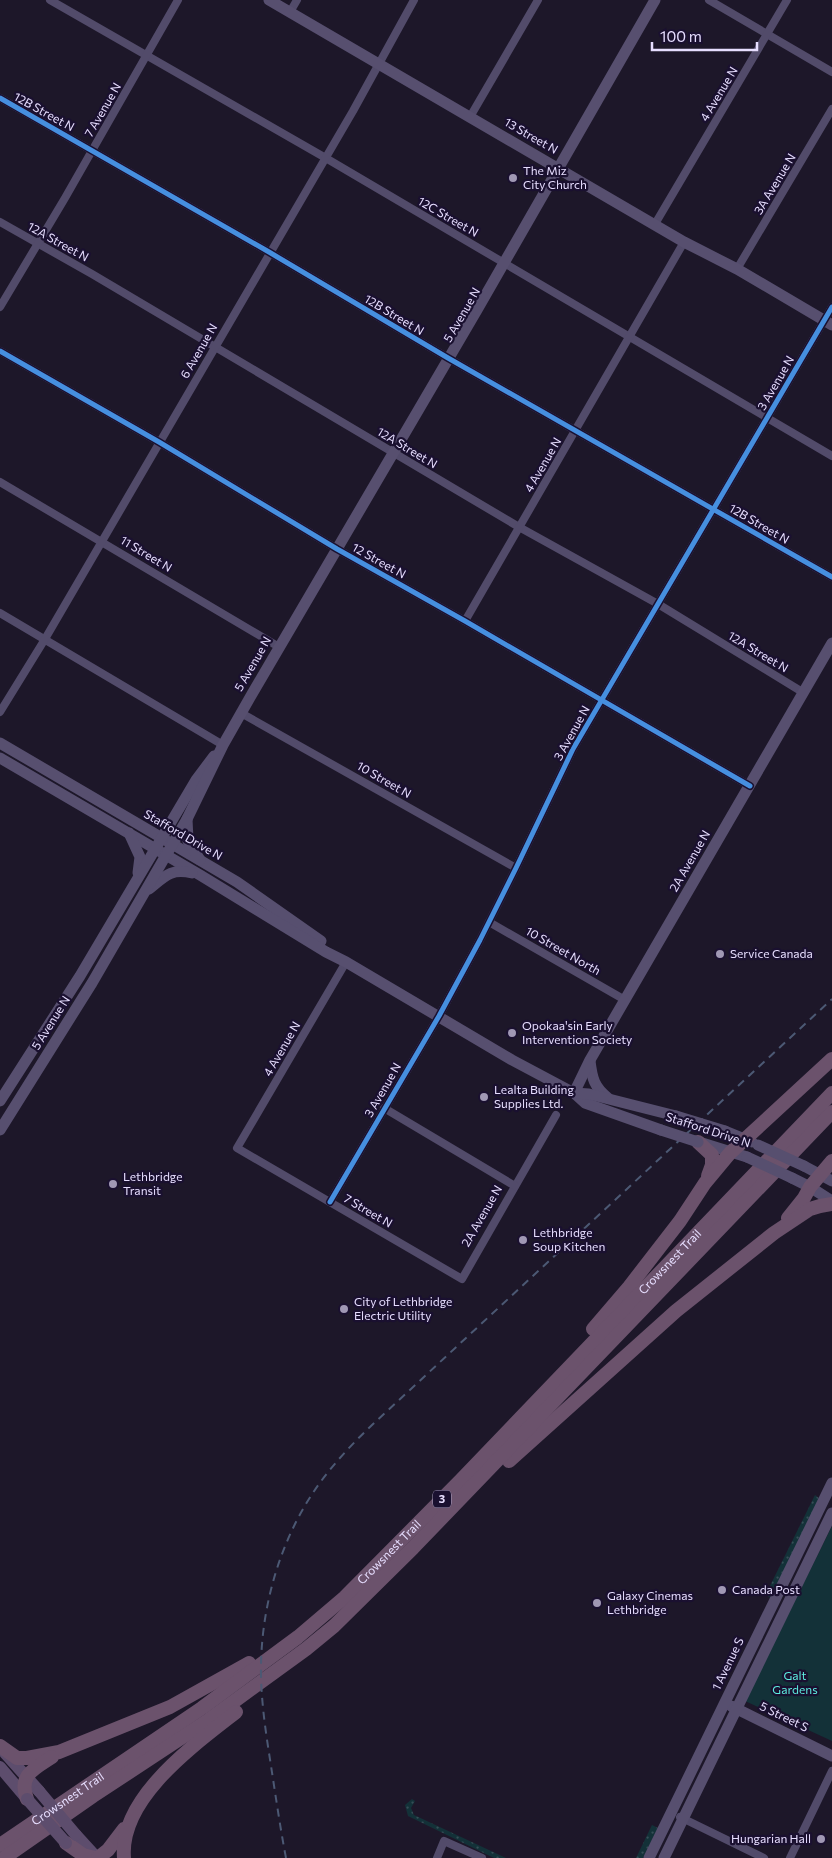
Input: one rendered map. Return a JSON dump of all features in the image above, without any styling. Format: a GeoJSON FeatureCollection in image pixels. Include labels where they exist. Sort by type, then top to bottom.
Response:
{"type":"FeatureCollection","features":[{"type":"Feature","properties":{"kind":"highway"},"geometry":{"type":"LineString","coordinates":[[460,1480],[629,1287],[730,1153],[832,1059]]}},
{"type":"Feature","properties":{"kind":"highway","name":"Crowsnest Trail"},"geometry":{"type":"LineString","coordinates":[[0,1845],[209,1702],[317,1622],[370,1573],[832,1093]]}},
{"type":"Feature","properties":{"kind":"highway","name":"Crowsnest Trail"},"geometry":{"type":"LineString","coordinates":[[4,1858],[93,1796],[210,1719],[306,1649],[334,1626],[414,1548],[832,1112]]}},
{"type":"Feature","properties":{"kind":"highway"},"geometry":{"type":"LineString","coordinates":[[705,1145],[712,1155],[712,1165],[705,1184]]}},
{"type":"Feature","properties":{"kind":"highway"},"geometry":{"type":"LineString","coordinates":[[774,1233],[791,1215],[810,1186],[826,1177],[832,1161]]}},
{"type":"Feature","properties":{"kind":"highway"},"geometry":{"type":"LineString","coordinates":[[71,1839],[83,1855],[97,1858],[116,1840],[167,1768],[327,1638],[371,1596],[414,1548],[648,1335],[774,1233],[810,1209],[832,1203]]}},
{"type":"Feature","properties":{"kind":"highway"},"geometry":{"type":"LineString","coordinates":[[0,1746],[17,1758],[59,1752],[170,1707],[208,1688],[274,1647],[370,1573]]}},
{"type":"Feature","properties":{"kind":"highway"},"geometry":{"type":"LineString","coordinates":[[27,1800],[24,1791],[27,1776],[32,1770],[59,1752]]}},
{"type":"Feature","properties":{"kind":"highway"},"geometry":{"type":"LineString","coordinates":[[124,1858],[126,1831],[137,1810]]}},
{"type":"Feature","properties":{"kind":"main road","name":"13 Street N"},"geometry":{"type":"LineString","coordinates":[[269,0],[684,242],[738,269],[828,322]]}},
{"type":"Feature","properties":{"kind":"main road","name":"5 Avenue N"},"geometry":{"type":"LineString","coordinates":[[0,1130],[92,983],[188,818],[241,713],[655,0]]}},
{"type":"Feature","properties":{"kind":"main road","name":"2A Avenue N"},"geometry":{"type":"LineString","coordinates":[[574,1093],[590,1060],[832,643]]}},
{"type":"Feature","properties":{"kind":"main road","name":"Stafford Drive N"},"geometry":{"type":"LineString","coordinates":[[0,743],[257,896],[330,948],[346,962]]}},
{"type":"Feature","properties":{"kind":"main road","name":"5 Avenue N"},"geometry":{"type":"LineString","coordinates":[[0,1101],[80,976],[199,775],[223,746]]}},
{"type":"Feature","properties":{"kind":"main road","name":"Stafford Drive N"},"geometry":{"type":"LineString","coordinates":[[0,758],[200,875],[326,952],[512,1060],[574,1093],[592,1107],[730,1153],[747,1156],[810,1186],[832,1203]]}},
{"type":"Feature","properties":{"kind":"main road"},"geometry":{"type":"LineString","coordinates":[[188,818],[188,840],[201,861]]}},
{"type":"Feature","properties":{"kind":"main road"},"geometry":{"type":"LineString","coordinates":[[128,833],[140,858],[136,881]]}},
{"type":"Feature","properties":{"kind":"main road"},"geometry":{"type":"LineString","coordinates":[[144,893],[174,871],[180,870],[200,875]]}},
{"type":"Feature","properties":{"kind":"main road"},"geometry":{"type":"LineString","coordinates":[[590,1060],[595,1086],[610,1099]]}},
{"type":"Feature","properties":{"kind":"main road","name":"Stafford Drive N"},"geometry":{"type":"LineString","coordinates":[[574,1093],[610,1099],[725,1131],[826,1177]]}},
{"type":"Feature","properties":{"kind":"main road","name":"1 Avenue S"},"geometry":{"type":"LineString","coordinates":[[649,1858],[831,1486]]}},
{"type":"Feature","properties":{"kind":"main road"},"geometry":{"type":"LineString","coordinates":[[664,1858],[832,1514]]}},
{"type":"Feature","properties":{"kind":"main road","name":"5 Street S"},"geometry":{"type":"LineString","coordinates":[[724,1703],[832,1756]]}},
{"type":"Feature","properties":{"kind":"main road"},"geometry":{"type":"LineString","coordinates":[[0,1746],[39,1791],[71,1839],[80,1858]]}},
{"type":"Feature","properties":{"kind":"main road"},"geometry":{"type":"LineString","coordinates":[[0,1767],[27,1800],[71,1839]]}},
{"type":"Feature","properties":{"kind":"street","name":"12C Street N"},"geometry":{"type":"LineString","coordinates":[[50,0],[324,158],[832,456]]}},
{"type":"Feature","properties":{"kind":"street","name":"7 Avenue N"},"geometry":{"type":"LineString","coordinates":[[0,307],[178,0]]}},
{"type":"Feature","properties":{"kind":"street"},"geometry":{"type":"LineString","coordinates":[[290,12],[297,0]]}},
{"type":"Feature","properties":{"kind":"street","name":"6 Avenue N"},"geometry":{"type":"LineString","coordinates":[[0,712],[45,639],[268,252],[379,64],[414,0]]}},
{"type":"Feature","properties":{"kind":"street"},"geometry":{"type":"LineString","coordinates":[[470,117],[538,0]]}},
{"type":"Feature","properties":{"kind":"street"},"geometry":{"type":"LineString","coordinates":[[709,0],[832,72]]}},
{"type":"Feature","properties":{"kind":"street","name":"4 Avenue N"},"geometry":{"type":"LineString","coordinates":[[655,224],[787,0]]}},
{"type":"Feature","properties":{"kind":"street","name":"12B Street N"},"geometry":{"type":"LineString","coordinates":[[0,98],[832,578]]}},
{"type":"Feature","properties":{"kind":"street","name":"3A Avenue N"},"geometry":{"type":"LineString","coordinates":[[738,269],[832,109]]}},
{"type":"Feature","properties":{"kind":"street","name":"12A Street N"},"geometry":{"type":"LineString","coordinates":[[0,222],[215,346],[519,527],[658,604],[804,693]]}},
{"type":"Feature","properties":{"kind":"street","name":"4 Avenue N"},"geometry":{"type":"LineString","coordinates":[[465,621],[684,242]]}},
{"type":"Feature","properties":{"kind":"street","name":"3 Avenue N"},"geometry":{"type":"LineString","coordinates":[[330,1202],[439,1016],[489,922],[573,749],[767,418],[828,322],[832,307]]}},
{"type":"Feature","properties":{"kind":"street","name":"12 Street N"},"geometry":{"type":"LineString","coordinates":[[0,351],[159,442],[336,549],[465,621],[750,786]]}},
{"type":"Feature","properties":{"kind":"street","name":"11 Street N"},"geometry":{"type":"LineString","coordinates":[[0,482],[279,647]]}},
{"type":"Feature","properties":{"kind":"street"},"geometry":{"type":"LineString","coordinates":[[0,612],[223,746]]}},
{"type":"Feature","properties":{"kind":"street","name":"10 Street N"},"geometry":{"type":"LineString","coordinates":[[241,713],[516,868]]}},
{"type":"Feature","properties":{"kind":"street","name":"10 Street North"},"geometry":{"type":"LineString","coordinates":[[489,922],[625,1000]]}},
{"type":"Feature","properties":{"kind":"street","name":"4 Avenue N"},"geometry":{"type":"LineString","coordinates":[[237,1148],[346,962]]}},
{"type":"Feature","properties":{"kind":"street"},"geometry":{"type":"LineString","coordinates":[[384,1108],[515,1186]]}},
{"type":"Feature","properties":{"kind":"street","name":"2A Avenue N"},"geometry":{"type":"LineString","coordinates":[[462,1279],[556,1115]]}},
{"type":"Feature","properties":{"kind":"street","name":"7 Street N"},"geometry":{"type":"LineString","coordinates":[[237,1148],[462,1279]]}},
{"type":"Feature","properties":{"kind":"street"},"geometry":{"type":"LineString","coordinates":[[790,1858],[832,1771]]}},
{"type":"Feature","properties":{"kind":"street"},"geometry":{"type":"LineString","coordinates":[[671,1813],[764,1858]]}},
{"type":"Feature","properties":{"kind":"street"},"geometry":{"type":"LineString","coordinates":[[437,1858],[444,1841],[482,1858]]}},
{"type":"Feature","properties":{"kind":"green space"},"geometry":{"type":"Polygon","coordinates":[[[815,1495],[820,1499],[770,1598],[766,1594],[815,1495]]]}},
{"type":"Feature","properties":{"kind":"green space","name":"Galt Gardens"},"geometry":{"type":"Polygon","coordinates":[[[832,1526],[832,1741],[745,1701],[832,1526]]]}},
{"type":"Feature","properties":{"kind":"green space"},"geometry":{"type":"Polygon","coordinates":[[[412,1799],[415,1801],[411,1808],[414,1815],[506,1858],[494,1858],[408,1816],[405,1805],[412,1799]]]}},
{"type":"Feature","properties":{"kind":"green space"},"geometry":{"type":"Polygon","coordinates":[[[652,1825],[658,1828],[643,1858],[636,1858],[652,1825]]]}},
{"type":"Feature","properties":{"kind":"railway"},"geometry":{"type":"LineString","coordinates":[[286,1858],[264,1717],[261,1668],[262,1641],[272,1585],[280,1558],[304,1507],[331,1468],[365,1432],[832,999]]}},
{"type":"Feature","properties":{"kind":"cycle path"},"geometry":{"type":"LineString","coordinates":[[0,98],[269,252],[448,358],[832,577]]}},
{"type":"Feature","properties":{"kind":"cycle path"},"geometry":{"type":"LineString","coordinates":[[330,1202],[439,1016],[480,940],[573,749],[832,307]]}},
{"type":"Feature","properties":{"kind":"cycle path"},"geometry":{"type":"LineString","coordinates":[[0,351],[159,442],[337,549],[750,786]]}},
{"type":"Feature","properties":{"kind":"place","name":"The Miz City Church"},"geometry":{"type":"Point","coordinates":[513,178]}},
{"type":"Feature","properties":{"kind":"place","name":"Service Canada"},"geometry":{"type":"Point","coordinates":[720,954]}},
{"type":"Feature","properties":{"kind":"place","name":"Opokaa'sin Early Intervention Society"},"geometry":{"type":"Point","coordinates":[512,1033]}},
{"type":"Feature","properties":{"kind":"place","name":"Lealta Building Supplies Ltd."},"geometry":{"type":"Point","coordinates":[484,1097]}},
{"type":"Feature","properties":{"kind":"place","name":"Lethbridge Transit"},"geometry":{"type":"Point","coordinates":[113,1184]}},
{"type":"Feature","properties":{"kind":"place","name":"Lethbridge Soup Kitchen"},"geometry":{"type":"Point","coordinates":[523,1240]}},
{"type":"Feature","properties":{"kind":"place","name":"City of Lethbridge Electric Utility"},"geometry":{"type":"Point","coordinates":[344,1309]}},
{"type":"Feature","properties":{"kind":"place","name":"Canada Post"},"geometry":{"type":"Point","coordinates":[722,1590]}},
{"type":"Feature","properties":{"kind":"place","name":"Galaxy Cinemas Lethbridge"},"geometry":{"type":"Point","coordinates":[597,1603]}},
{"type":"Feature","properties":{"kind":"place","name":"Hungarian Hall"},"geometry":{"type":"Point","coordinates":[821,1839]}}]}
